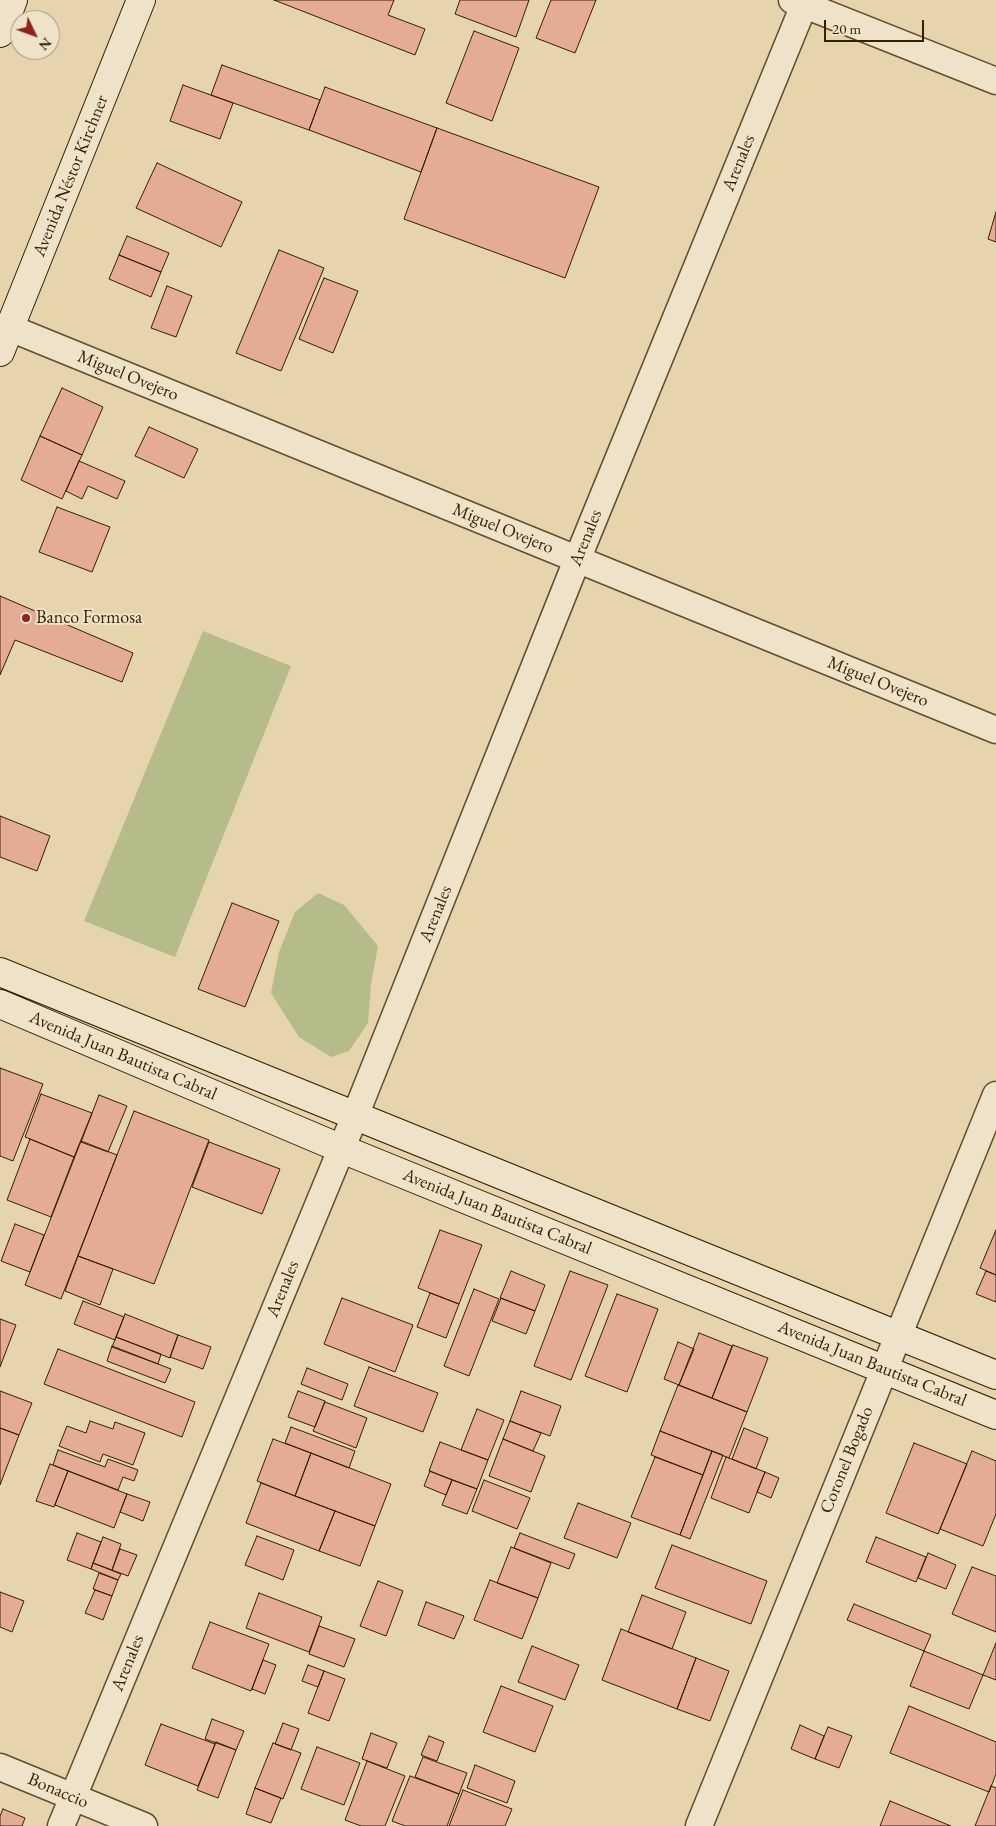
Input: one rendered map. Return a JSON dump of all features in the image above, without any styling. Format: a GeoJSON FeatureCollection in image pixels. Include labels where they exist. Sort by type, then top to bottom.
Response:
{"type":"FeatureCollection","features":[{"type":"Feature","properties":{"kind":"main road"},"geometry":{"type":"LineString","coordinates":[[0,33],[14,0]]}},
{"type":"Feature","properties":{"kind":"main road","name":"Avenida Néstor Kirchner"},"geometry":{"type":"LineString","coordinates":[[3,335],[141,0]]}},
{"type":"Feature","properties":{"kind":"main road","name":"Avenida Juan Bautista Cabral"},"geometry":{"type":"LineString","coordinates":[[0,972],[996,1375]]}},
{"type":"Feature","properties":{"kind":"main road","name":"Avenida Juan Bautista Cabral"},"geometry":{"type":"LineString","coordinates":[[0,1004],[342,1148],[996,1415]]}},
{"type":"Feature","properties":{"kind":"street"},"geometry":{"type":"LineString","coordinates":[[800,2],[996,81]]}},
{"type":"Feature","properties":{"kind":"street","name":"Arenales"},"geometry":{"type":"LineString","coordinates":[[61,1826],[355,1116],[800,2]]}},
{"type":"Feature","properties":{"kind":"street","name":"Miguel Ovejero"},"geometry":{"type":"LineString","coordinates":[[3,335],[577,560],[996,730]]}},
{"type":"Feature","properties":{"kind":"street","name":"Coronel Bogado"},"geometry":{"type":"LineString","coordinates":[[699,1826],[996,1095]]}},
{"type":"Feature","properties":{"kind":"street","name":"Bonaccio"},"geometry":{"type":"LineString","coordinates":[[0,1767],[144,1826]]}},
{"type":"Feature","properties":{"kind":"green space"},"geometry":{"type":"Polygon","coordinates":[[[203,631],[291,666],[175,957],[84,921],[203,631]]]}},
{"type":"Feature","properties":{"kind":"green space"},"geometry":{"type":"Polygon","coordinates":[[[318,893],[344,905],[378,946],[371,984],[368,1023],[349,1051],[331,1057],[299,1037],[271,993],[279,952],[295,912],[318,893]]]}},
{"type":"Feature","properties":{"kind":"building"},"geometry":{"type":"Polygon","coordinates":[[[274,0],[394,0],[388,15],[425,29],[415,55],[274,0]]]}},
{"type":"Feature","properties":{"kind":"building"},"geometry":{"type":"Polygon","coordinates":[[[460,0],[529,0],[516,37],[455,14],[460,0]]]}},
{"type":"Feature","properties":{"kind":"building"},"geometry":{"type":"Polygon","coordinates":[[[551,0],[596,0],[575,53],[536,38],[551,0]]]}},
{"type":"Feature","properties":{"kind":"building"},"geometry":{"type":"Polygon","coordinates":[[[474,31],[519,48],[492,121],[446,103],[474,31]]]}},
{"type":"Feature","properties":{"kind":"building"},"geometry":{"type":"Polygon","coordinates":[[[222,65],[320,100],[309,130],[211,95],[222,65]]]}},
{"type":"Feature","properties":{"kind":"building"},"geometry":{"type":"Polygon","coordinates":[[[183,85],[233,103],[220,139],[170,121],[183,85]]]}},
{"type":"Feature","properties":{"kind":"building"},"geometry":{"type":"Polygon","coordinates":[[[325,87],[437,128],[421,172],[309,130],[325,87]]]}},
{"type":"Feature","properties":{"kind":"building"},"geometry":{"type":"Polygon","coordinates":[[[437,128],[599,187],[565,278],[404,219],[437,128]]]}},
{"type":"Feature","properties":{"kind":"building"},"geometry":{"type":"Polygon","coordinates":[[[157,163],[242,202],[221,247],[136,208],[157,163]]]}},
{"type":"Feature","properties":{"kind":"building"},"geometry":{"type":"Polygon","coordinates":[[[996,212],[996,242],[988,239],[996,212]]]}},
{"type":"Feature","properties":{"kind":"building"},"geometry":{"type":"Polygon","coordinates":[[[127,236],[169,253],[161,272],[119,255],[127,236]]]}},
{"type":"Feature","properties":{"kind":"building"},"geometry":{"type":"Polygon","coordinates":[[[279,250],[324,268],[281,371],[236,353],[279,250]]]}},
{"type":"Feature","properties":{"kind":"building"},"geometry":{"type":"Polygon","coordinates":[[[119,255],[161,272],[151,297],[109,279],[119,255]]]}},
{"type":"Feature","properties":{"kind":"building"},"geometry":{"type":"Polygon","coordinates":[[[324,278],[358,291],[333,353],[299,339],[324,278]]]}},
{"type":"Feature","properties":{"kind":"building"},"geometry":{"type":"Polygon","coordinates":[[[167,286],[192,296],[176,337],[151,328],[167,286]]]}},
{"type":"Feature","properties":{"kind":"building"},"geometry":{"type":"Polygon","coordinates":[[[62,388],[103,407],[82,455],[40,436],[62,388]]]}},
{"type":"Feature","properties":{"kind":"building"},"geometry":{"type":"Polygon","coordinates":[[[149,427],[198,449],[184,478],[135,456],[149,427]]]}},
{"type":"Feature","properties":{"kind":"building"},"geometry":{"type":"Polygon","coordinates":[[[40,436],[82,455],[62,499],[21,480],[40,436]]]}},
{"type":"Feature","properties":{"kind":"building"},"geometry":{"type":"Polygon","coordinates":[[[79,461],[125,481],[117,499],[88,486],[82,499],[66,491],[79,461]]]}},
{"type":"Feature","properties":{"kind":"building"},"geometry":{"type":"Polygon","coordinates":[[[57,507],[110,527],[92,572],[39,552],[57,507]]]}},
{"type":"Feature","properties":{"kind":"building","name":"Banco Formosa"},"geometry":{"type":"Polygon","coordinates":[[[0,596],[133,653],[122,682],[15,640],[0,675],[0,596]]]}},
{"type":"Feature","properties":{"kind":"building"},"geometry":{"type":"Polygon","coordinates":[[[0,816],[50,836],[37,871],[0,857],[0,816]]]}},
{"type":"Feature","properties":{"kind":"building"},"geometry":{"type":"Polygon","coordinates":[[[232,903],[279,921],[245,1007],[198,989],[232,903]]]}},
{"type":"Feature","properties":{"kind":"building"},"geometry":{"type":"Polygon","coordinates":[[[0,1068],[43,1084],[13,1161],[0,1156],[0,1068]]]}},
{"type":"Feature","properties":{"kind":"building"},"geometry":{"type":"Polygon","coordinates":[[[41,1094],[92,1113],[74,1157],[25,1137],[41,1094]]]}},
{"type":"Feature","properties":{"kind":"building"},"geometry":{"type":"Polygon","coordinates":[[[99,1095],[127,1106],[108,1152],[81,1142],[99,1095]]]}},
{"type":"Feature","properties":{"kind":"building"},"geometry":{"type":"Polygon","coordinates":[[[134,1111],[209,1140],[154,1284],[78,1256],[134,1111]]]}},
{"type":"Feature","properties":{"kind":"building"},"geometry":{"type":"Polygon","coordinates":[[[30,1139],[74,1157],[51,1217],[7,1200],[30,1139]]]}},
{"type":"Feature","properties":{"kind":"building"},"geometry":{"type":"Polygon","coordinates":[[[81,1141],[117,1155],[61,1299],[25,1285],[81,1141]]]}},
{"type":"Feature","properties":{"kind":"building"},"geometry":{"type":"Polygon","coordinates":[[[209,1142],[280,1169],[262,1214],[192,1187],[209,1142]]]}},
{"type":"Feature","properties":{"kind":"building"},"geometry":{"type":"Polygon","coordinates":[[[15,1224],[44,1235],[30,1272],[1,1261],[15,1224]]]}},
{"type":"Feature","properties":{"kind":"building"},"geometry":{"type":"Polygon","coordinates":[[[440,1230],[482,1245],[459,1304],[418,1288],[440,1230]]]}},
{"type":"Feature","properties":{"kind":"building"},"geometry":{"type":"Polygon","coordinates":[[[996,1230],[996,1275],[980,1268],[996,1230]]]}},
{"type":"Feature","properties":{"kind":"building"},"geometry":{"type":"Polygon","coordinates":[[[78,1256],[113,1269],[100,1305],[65,1291],[78,1256]]]}},
{"type":"Feature","properties":{"kind":"building"},"geometry":{"type":"Polygon","coordinates":[[[511,1271],[545,1285],[535,1311],[500,1298],[511,1271]]]}},
{"type":"Feature","properties":{"kind":"building"},"geometry":{"type":"Polygon","coordinates":[[[570,1271],[608,1285],[571,1380],[534,1366],[570,1271]]]}},
{"type":"Feature","properties":{"kind":"building"},"geometry":{"type":"Polygon","coordinates":[[[986,1271],[996,1275],[996,1302],[976,1294],[986,1271]]]}},
{"type":"Feature","properties":{"kind":"building"},"geometry":{"type":"Polygon","coordinates":[[[474,1289],[499,1299],[469,1376],[444,1366],[474,1289]]]}},
{"type":"Feature","properties":{"kind":"building"},"geometry":{"type":"Polygon","coordinates":[[[430,1293],[459,1304],[446,1338],[417,1327],[430,1293]]]}},
{"type":"Feature","properties":{"kind":"building"},"geometry":{"type":"Polygon","coordinates":[[[617,1294],[658,1309],[627,1392],[585,1376],[617,1294]]]}},
{"type":"Feature","properties":{"kind":"building"},"geometry":{"type":"Polygon","coordinates":[[[342,1298],[413,1325],[395,1372],[324,1344],[342,1298]]]}},
{"type":"Feature","properties":{"kind":"building"},"geometry":{"type":"Polygon","coordinates":[[[501,1298],[535,1311],[526,1334],[492,1321],[501,1298]]]}},
{"type":"Feature","properties":{"kind":"building"},"geometry":{"type":"Polygon","coordinates":[[[83,1301],[124,1317],[115,1340],[74,1324],[83,1301]]]}},
{"type":"Feature","properties":{"kind":"building"},"geometry":{"type":"Polygon","coordinates":[[[125,1314],[178,1335],[170,1358],[116,1337],[125,1314]]]}},
{"type":"Feature","properties":{"kind":"building"},"geometry":{"type":"Polygon","coordinates":[[[0,1319],[16,1325],[0,1367],[0,1319]]]}},
{"type":"Feature","properties":{"kind":"building"},"geometry":{"type":"Polygon","coordinates":[[[699,1333],[732,1346],[712,1398],[679,1385],[699,1333]]]}},
{"type":"Feature","properties":{"kind":"building"},"geometry":{"type":"Polygon","coordinates":[[[178,1335],[211,1347],[203,1369],[170,1357],[178,1335]]]}},
{"type":"Feature","properties":{"kind":"building"},"geometry":{"type":"Polygon","coordinates":[[[116,1337],[161,1354],[158,1364],[112,1347],[116,1337]]]}},
{"type":"Feature","properties":{"kind":"building"},"geometry":{"type":"Polygon","coordinates":[[[678,1342],[694,1349],[679,1385],[664,1379],[678,1342]]]}},
{"type":"Feature","properties":{"kind":"building"},"geometry":{"type":"Polygon","coordinates":[[[733,1345],[768,1358],[747,1412],[712,1398],[733,1345]]]}},
{"type":"Feature","properties":{"kind":"building"},"geometry":{"type":"Polygon","coordinates":[[[112,1346],[171,1369],[165,1383],[107,1361],[112,1346]]]}},
{"type":"Feature","properties":{"kind":"building"},"geometry":{"type":"Polygon","coordinates":[[[58,1349],[195,1402],[182,1437],[44,1384],[58,1349]]]}},
{"type":"Feature","properties":{"kind":"building"},"geometry":{"type":"Polygon","coordinates":[[[369,1367],[438,1393],[423,1432],[354,1406],[369,1367]]]}},
{"type":"Feature","properties":{"kind":"building"},"geometry":{"type":"Polygon","coordinates":[[[307,1368],[348,1384],[342,1400],[301,1384],[307,1368]]]}},
{"type":"Feature","properties":{"kind":"building"},"geometry":{"type":"Polygon","coordinates":[[[678,1385],[747,1412],[729,1458],[660,1431],[678,1385]]]}},
{"type":"Feature","properties":{"kind":"building"},"geometry":{"type":"Polygon","coordinates":[[[0,1391],[32,1403],[19,1435],[0,1428],[0,1391]]]}},
{"type":"Feature","properties":{"kind":"building"},"geometry":{"type":"Polygon","coordinates":[[[298,1391],[325,1401],[315,1427],[288,1417],[298,1391]]]}},
{"type":"Feature","properties":{"kind":"building"},"geometry":{"type":"Polygon","coordinates":[[[521,1391],[561,1406],[550,1436],[510,1421],[521,1391]]]}},
{"type":"Feature","properties":{"kind":"building"},"geometry":{"type":"Polygon","coordinates":[[[325,1402],[367,1418],[356,1448],[313,1431],[325,1402]]]}},
{"type":"Feature","properties":{"kind":"building"},"geometry":{"type":"Polygon","coordinates":[[[477,1409],[504,1420],[488,1460],[461,1450],[477,1409]]]}},
{"type":"Feature","properties":{"kind":"building"},"geometry":{"type":"Polygon","coordinates":[[[90,1421],[113,1429],[115,1422],[145,1433],[133,1465],[103,1454],[100,1462],[59,1446],[67,1426],[86,1433],[90,1421]]]}},
{"type":"Feature","properties":{"kind":"building"},"geometry":{"type":"Polygon","coordinates":[[[510,1421],[541,1433],[533,1451],[503,1439],[510,1421]]]}},
{"type":"Feature","properties":{"kind":"building"},"geometry":{"type":"Polygon","coordinates":[[[291,1427],[355,1451],[349,1468],[285,1443],[291,1427]]]}},
{"type":"Feature","properties":{"kind":"building"},"geometry":{"type":"Polygon","coordinates":[[[0,1428],[19,1435],[0,1485],[0,1428]]]}},
{"type":"Feature","properties":{"kind":"building"},"geometry":{"type":"Polygon","coordinates":[[[744,1428],[768,1438],[756,1469],[732,1459],[744,1428]]]}},
{"type":"Feature","properties":{"kind":"building"},"geometry":{"type":"Polygon","coordinates":[[[660,1431],[712,1451],[703,1475],[651,1455],[660,1431]]]}},
{"type":"Feature","properties":{"kind":"building"},"geometry":{"type":"Polygon","coordinates":[[[273,1439],[311,1453],[295,1496],[257,1481],[273,1439]]]}},
{"type":"Feature","properties":{"kind":"building"},"geometry":{"type":"Polygon","coordinates":[[[503,1439],[545,1456],[531,1492],[489,1476],[503,1439]]]}},
{"type":"Feature","properties":{"kind":"building"},"geometry":{"type":"Polygon","coordinates":[[[440,1442],[488,1460],[477,1489],[429,1471],[440,1442]]]}},
{"type":"Feature","properties":{"kind":"building"},"geometry":{"type":"Polygon","coordinates":[[[914,1443],[967,1464],[938,1534],[886,1513],[914,1443]]]}},
{"type":"Feature","properties":{"kind":"building"},"geometry":{"type":"Polygon","coordinates":[[[58,1450],[105,1467],[108,1459],[138,1470],[134,1481],[123,1477],[118,1490],[53,1465],[58,1450]]]}},
{"type":"Feature","properties":{"kind":"building"},"geometry":{"type":"Polygon","coordinates":[[[712,1451],[723,1455],[690,1539],[680,1535],[712,1451]]]}},
{"type":"Feature","properties":{"kind":"building"},"geometry":{"type":"Polygon","coordinates":[[[972,1451],[996,1461],[996,1514],[983,1546],[940,1529],[972,1451]]]}},
{"type":"Feature","properties":{"kind":"building"},"geometry":{"type":"Polygon","coordinates":[[[311,1453],[391,1484],[375,1526],[295,1496],[311,1453]]]}},
{"type":"Feature","properties":{"kind":"building"},"geometry":{"type":"Polygon","coordinates":[[[655,1457],[703,1475],[680,1535],[631,1517],[655,1457]]]}},
{"type":"Feature","properties":{"kind":"building"},"geometry":{"type":"Polygon","coordinates":[[[726,1457],[765,1472],[749,1513],[711,1498],[726,1457]]]}},
{"type":"Feature","properties":{"kind":"building"},"geometry":{"type":"Polygon","coordinates":[[[50,1464],[68,1471],[54,1507],[36,1501],[50,1464]]]}},
{"type":"Feature","properties":{"kind":"building"},"geometry":{"type":"Polygon","coordinates":[[[68,1471],[127,1494],[114,1528],[55,1505],[68,1471]]]}},
{"type":"Feature","properties":{"kind":"building"},"geometry":{"type":"Polygon","coordinates":[[[430,1471],[452,1480],[446,1495],[424,1486],[430,1471]]]}},
{"type":"Feature","properties":{"kind":"building"},"geometry":{"type":"Polygon","coordinates":[[[765,1472],[779,1478],[771,1498],[757,1492],[765,1472]]]}},
{"type":"Feature","properties":{"kind":"building"},"geometry":{"type":"Polygon","coordinates":[[[452,1480],[477,1489],[467,1514],[442,1505],[452,1480]]]}},
{"type":"Feature","properties":{"kind":"building"},"geometry":{"type":"Polygon","coordinates":[[[484,1480],[530,1498],[517,1529],[472,1511],[484,1480]]]}},
{"type":"Feature","properties":{"kind":"building"},"geometry":{"type":"Polygon","coordinates":[[[261,1483],[335,1511],[319,1551],[246,1523],[261,1483]]]}},
{"type":"Feature","properties":{"kind":"building"},"geometry":{"type":"Polygon","coordinates":[[[127,1494],[150,1502],[143,1521],[120,1512],[127,1494]]]}},
{"type":"Feature","properties":{"kind":"building"},"geometry":{"type":"Polygon","coordinates":[[[578,1503],[631,1523],[617,1558],[564,1538],[578,1503]]]}},
{"type":"Feature","properties":{"kind":"building"},"geometry":{"type":"Polygon","coordinates":[[[335,1511],[375,1526],[360,1566],[319,1551],[335,1511]]]}},
{"type":"Feature","properties":{"kind":"building"},"geometry":{"type":"Polygon","coordinates":[[[77,1533],[101,1542],[91,1569],[67,1560],[77,1533]]]}},
{"type":"Feature","properties":{"kind":"building"},"geometry":{"type":"Polygon","coordinates":[[[520,1533],[575,1554],[569,1569],[514,1548],[520,1533]]]}},
{"type":"Feature","properties":{"kind":"building"},"geometry":{"type":"Polygon","coordinates":[[[257,1536],[294,1550],[283,1580],[245,1565],[257,1536]]]}},
{"type":"Feature","properties":{"kind":"building"},"geometry":{"type":"Polygon","coordinates":[[[103,1537],[121,1544],[112,1570],[93,1563],[103,1537]]]}},
{"type":"Feature","properties":{"kind":"building"},"geometry":{"type":"Polygon","coordinates":[[[876,1537],[926,1557],[916,1582],[866,1562],[876,1537]]]}},
{"type":"Feature","properties":{"kind":"building"},"geometry":{"type":"Polygon","coordinates":[[[672,1545],[767,1581],[751,1624],[655,1588],[672,1545]]]}},
{"type":"Feature","properties":{"kind":"building"},"geometry":{"type":"Polygon","coordinates":[[[511,1547],[551,1563],[538,1598],[497,1583],[511,1547]]]}},
{"type":"Feature","properties":{"kind":"building"},"geometry":{"type":"Polygon","coordinates":[[[120,1549],[137,1555],[128,1576],[112,1570],[120,1549]]]}},
{"type":"Feature","properties":{"kind":"building"},"geometry":{"type":"Polygon","coordinates":[[[928,1553],[956,1565],[946,1589],[918,1578],[928,1553]]]}},
{"type":"Feature","properties":{"kind":"building"},"geometry":{"type":"Polygon","coordinates":[[[93,1563],[121,1574],[118,1580],[91,1569],[93,1563]]]}},
{"type":"Feature","properties":{"kind":"building"},"geometry":{"type":"Polygon","coordinates":[[[972,1567],[996,1576],[996,1632],[952,1614],[972,1567]]]}},
{"type":"Feature","properties":{"kind":"building"},"geometry":{"type":"Polygon","coordinates":[[[99,1573],[118,1580],[112,1596],[93,1589],[99,1573]]]}},
{"type":"Feature","properties":{"kind":"building"},"geometry":{"type":"Polygon","coordinates":[[[490,1580],[538,1598],[522,1639],[474,1620],[490,1580]]]}},
{"type":"Feature","properties":{"kind":"building"},"geometry":{"type":"Polygon","coordinates":[[[378,1581],[403,1591],[386,1636],[360,1626],[378,1581]]]}},
{"type":"Feature","properties":{"kind":"building"},"geometry":{"type":"Polygon","coordinates":[[[95,1590],[112,1596],[103,1620],[85,1613],[95,1590]]]}},
{"type":"Feature","properties":{"kind":"building"},"geometry":{"type":"Polygon","coordinates":[[[0,1592],[24,1601],[12,1632],[0,1627],[0,1592]]]}},
{"type":"Feature","properties":{"kind":"building"},"geometry":{"type":"Polygon","coordinates":[[[259,1593],[322,1617],[309,1652],[246,1628],[259,1593]]]}},
{"type":"Feature","properties":{"kind":"building"},"geometry":{"type":"Polygon","coordinates":[[[642,1595],[686,1612],[672,1649],[628,1632],[642,1595]]]}},
{"type":"Feature","properties":{"kind":"building"},"geometry":{"type":"Polygon","coordinates":[[[426,1602],[464,1616],[454,1639],[418,1625],[426,1602]]]}},
{"type":"Feature","properties":{"kind":"building"},"geometry":{"type":"Polygon","coordinates":[[[854,1604],[931,1635],[924,1651],[847,1620],[854,1604]]]}},
{"type":"Feature","properties":{"kind":"building"},"geometry":{"type":"Polygon","coordinates":[[[210,1622],[269,1644],[251,1691],[192,1668],[210,1622]]]}},
{"type":"Feature","properties":{"kind":"building"},"geometry":{"type":"Polygon","coordinates":[[[319,1626],[355,1639],[344,1667],[309,1654],[319,1626]]]}},
{"type":"Feature","properties":{"kind":"building"},"geometry":{"type":"Polygon","coordinates":[[[621,1629],[696,1658],[677,1709],[602,1680],[621,1629]]]}},
{"type":"Feature","properties":{"kind":"building"},"geometry":{"type":"Polygon","coordinates":[[[996,1643],[996,1680],[983,1675],[996,1643]]]}},
{"type":"Feature","properties":{"kind":"building"},"geometry":{"type":"Polygon","coordinates":[[[532,1646],[579,1665],[565,1700],[518,1682],[532,1646]]]}},
{"type":"Feature","properties":{"kind":"building"},"geometry":{"type":"Polygon","coordinates":[[[924,1651],[983,1675],[969,1709],[910,1686],[924,1651]]]}},
{"type":"Feature","properties":{"kind":"building"},"geometry":{"type":"Polygon","coordinates":[[[696,1658],[729,1671],[710,1721],[677,1709],[696,1658]]]}},
{"type":"Feature","properties":{"kind":"building"},"geometry":{"type":"Polygon","coordinates":[[[263,1660],[276,1665],[265,1694],[252,1689],[263,1660]]]}},
{"type":"Feature","properties":{"kind":"building"},"geometry":{"type":"Polygon","coordinates":[[[308,1665],[324,1671],[318,1687],[302,1681],[308,1665]]]}},
{"type":"Feature","properties":{"kind":"building"},"geometry":{"type":"Polygon","coordinates":[[[324,1671],[345,1679],[329,1721],[308,1713],[324,1671]]]}},
{"type":"Feature","properties":{"kind":"building"},"geometry":{"type":"Polygon","coordinates":[[[501,1686],[553,1706],[535,1752],[483,1732],[501,1686]]]}},
{"type":"Feature","properties":{"kind":"building"},"geometry":{"type":"Polygon","coordinates":[[[909,1706],[996,1742],[996,1774],[989,1792],[890,1753],[909,1706]]]}},
{"type":"Feature","properties":{"kind":"building"},"geometry":{"type":"Polygon","coordinates":[[[212,1719],[244,1731],[236,1750],[205,1739],[212,1719]]]}},
{"type":"Feature","properties":{"kind":"building"},"geometry":{"type":"Polygon","coordinates":[[[283,1723],[299,1729],[291,1750],[275,1744],[283,1723]]]}},
{"type":"Feature","properties":{"kind":"building"},"geometry":{"type":"Polygon","coordinates":[[[161,1724],[215,1744],[198,1786],[145,1765],[161,1724]]]}},
{"type":"Feature","properties":{"kind":"building"},"geometry":{"type":"Polygon","coordinates":[[[800,1725],[824,1736],[815,1759],[791,1749],[800,1725]]]}},
{"type":"Feature","properties":{"kind":"building"},"geometry":{"type":"Polygon","coordinates":[[[828,1727],[852,1736],[839,1768],[815,1759],[828,1727]]]}},
{"type":"Feature","properties":{"kind":"building"},"geometry":{"type":"Polygon","coordinates":[[[371,1733],[397,1743],[387,1768],[362,1759],[371,1733]]]}},
{"type":"Feature","properties":{"kind":"building"},"geometry":{"type":"Polygon","coordinates":[[[429,1736],[444,1742],[437,1761],[421,1755],[429,1736]]]}},
{"type":"Feature","properties":{"kind":"building"},"geometry":{"type":"Polygon","coordinates":[[[216,1742],[236,1750],[218,1798],[197,1790],[216,1742]]]}},
{"type":"Feature","properties":{"kind":"building"},"geometry":{"type":"Polygon","coordinates":[[[273,1743],[301,1753],[283,1799],[255,1788],[273,1743]]]}},
{"type":"Feature","properties":{"kind":"building"},"geometry":{"type":"Polygon","coordinates":[[[317,1747],[360,1763],[344,1805],[301,1789],[317,1747]]]}},
{"type":"Feature","properties":{"kind":"building"},"geometry":{"type":"Polygon","coordinates":[[[423,1757],[467,1773],[459,1794],[415,1777],[423,1757]]]}},
{"type":"Feature","properties":{"kind":"building"},"geometry":{"type":"Polygon","coordinates":[[[367,1761],[405,1776],[385,1826],[361,1826],[345,1820],[367,1761]]]}},
{"type":"Feature","properties":{"kind":"building"},"geometry":{"type":"Polygon","coordinates":[[[475,1765],[515,1781],[507,1803],[467,1788],[475,1765]]]}},
{"type":"Feature","properties":{"kind":"building"},"geometry":{"type":"Polygon","coordinates":[[[410,1776],[459,1794],[447,1826],[405,1826],[392,1821],[410,1776]]]}},
{"type":"Feature","properties":{"kind":"building"},"geometry":{"type":"Polygon","coordinates":[[[991,1786],[996,1788],[996,1826],[975,1826],[991,1786]]]}},
{"type":"Feature","properties":{"kind":"building"},"geometry":{"type":"Polygon","coordinates":[[[255,1788],[281,1798],[271,1823],[246,1814],[255,1788]]]}},
{"type":"Feature","properties":{"kind":"building"},"geometry":{"type":"Polygon","coordinates":[[[463,1790],[512,1809],[505,1826],[449,1826],[463,1790]]]}},
{"type":"Feature","properties":{"kind":"building"},"geometry":{"type":"Polygon","coordinates":[[[890,1801],[951,1826],[880,1826],[890,1801]]]}},
{"type":"Feature","properties":{"kind":"building"},"geometry":{"type":"Polygon","coordinates":[[[3,1809],[25,1818],[22,1826],[0,1826],[0,1816],[3,1809]]]}},
{"type":"Feature","properties":{"kind":"place","name":"Banco Formosa"},"geometry":{"type":"Point","coordinates":[26,618]}}]}
